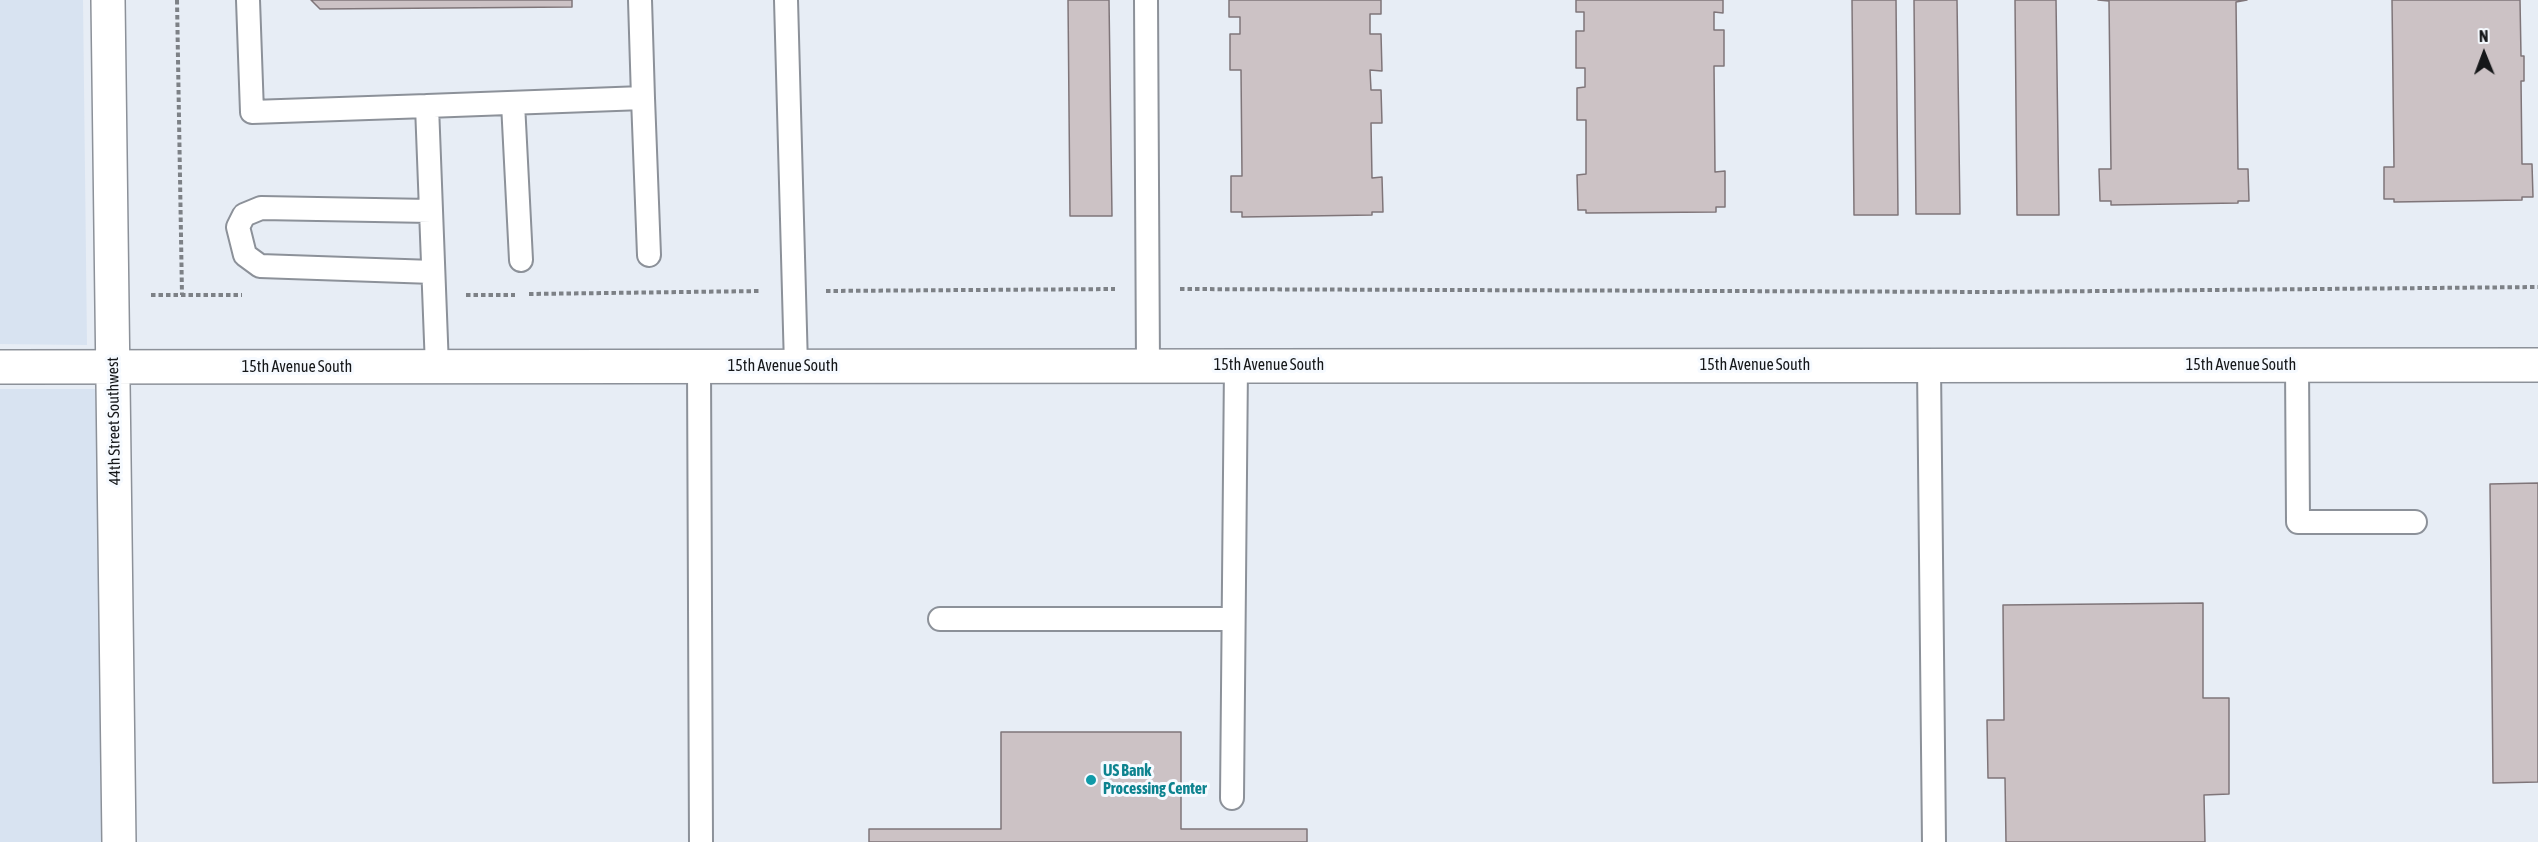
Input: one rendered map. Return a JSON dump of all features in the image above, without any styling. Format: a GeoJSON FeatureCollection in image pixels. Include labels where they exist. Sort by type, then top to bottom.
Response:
{"type":"FeatureCollection","features":[{"type":"Feature","properties":{"kind":"street","name":"44th Street Southwest"},"geometry":{"type":"LineString","coordinates":[[108,0],[119,842]]}},
{"type":"Feature","properties":{"kind":"street","name":"15th Avenue South"},"geometry":{"type":"LineString","coordinates":[[0,367],[2538,365]]}},
{"type":"Feature","properties":{"kind":"lane"},"geometry":{"type":"LineString","coordinates":[[248,0],[252,112],[643,98]]}},
{"type":"Feature","properties":{"kind":"lane"},"geometry":{"type":"LineString","coordinates":[[640,0],[649,255]]}},
{"type":"Feature","properties":{"kind":"lane"},"geometry":{"type":"LineString","coordinates":[[786,0],[796,366]]}},
{"type":"Feature","properties":{"kind":"lane"},"geometry":{"type":"LineString","coordinates":[[1146,0],[1148,365]]}},
{"type":"Feature","properties":{"kind":"lane"},"geometry":{"type":"LineString","coordinates":[[513,103],[521,260]]}},
{"type":"Feature","properties":{"kind":"lane"},"geometry":{"type":"LineString","coordinates":[[428,106],[437,367]]}},
{"type":"Feature","properties":{"kind":"lane"},"geometry":{"type":"LineString","coordinates":[[431,212],[261,208],[244,215],[238,227],[245,255],[260,266],[433,272]]}},
{"type":"Feature","properties":{"kind":"lane"},"geometry":{"type":"LineString","coordinates":[[1232,798],[1236,365]]}},
{"type":"Feature","properties":{"kind":"lane"},"geometry":{"type":"LineString","coordinates":[[2297,365],[2298,522],[2415,522]]}},
{"type":"Feature","properties":{"kind":"lane"},"geometry":{"type":"LineString","coordinates":[[699,366],[701,842]]}},
{"type":"Feature","properties":{"kind":"lane"},"geometry":{"type":"LineString","coordinates":[[1929,366],[1935,842]]}},
{"type":"Feature","properties":{"kind":"lane"},"geometry":{"type":"LineString","coordinates":[[939,619],[1233,619]]}},
{"type":"Feature","properties":{"kind":"path"},"geometry":{"type":"LineString","coordinates":[[177,0],[182,295]]}},
{"type":"Feature","properties":{"kind":"path"},"geometry":{"type":"LineString","coordinates":[[794,291],[1148,289],[1754,292],[2538,287]]}},
{"type":"Feature","properties":{"kind":"shaded area"},"geometry":{"type":"Polygon","coordinates":[[[0,0],[83,0],[87,345],[0,344],[0,0]]]}},
{"type":"Feature","properties":{"kind":"shaded area"},"geometry":{"type":"Polygon","coordinates":[[[0,389],[98,389],[104,842],[0,842],[0,389]]]}},
{"type":"Feature","properties":{"kind":"building"},"geometry":{"type":"Polygon","coordinates":[[[311,0],[572,0],[572,7],[320,9],[311,0]]]}},
{"type":"Feature","properties":{"kind":"building"},"geometry":{"type":"Polygon","coordinates":[[[1068,0],[1109,0],[1112,216],[1070,216],[1068,0]]]}},
{"type":"Feature","properties":{"kind":"building"},"geometry":{"type":"Polygon","coordinates":[[[1229,0],[1381,0],[1381,14],[1370,14],[1370,34],[1381,34],[1382,71],[1370,70],[1371,90],[1381,90],[1382,123],[1371,123],[1372,178],[1382,177],[1383,212],[1372,212],[1372,215],[1242,217],[1242,212],[1231,212],[1231,176],[1242,176],[1241,70],[1230,70],[1230,34],[1240,34],[1240,17],[1229,17],[1229,0]]]}},
{"type":"Feature","properties":{"kind":"building"},"geometry":{"type":"Polygon","coordinates":[[[1576,0],[1723,0],[1723,13],[1714,12],[1714,30],[1724,30],[1724,66],[1714,66],[1715,172],[1725,171],[1725,207],[1716,207],[1716,212],[1586,213],[1586,210],[1578,210],[1577,175],[1586,174],[1586,120],[1577,120],[1577,88],[1585,87],[1585,68],[1576,68],[1576,31],[1584,31],[1584,12],[1576,12],[1576,0]]]}},
{"type":"Feature","properties":{"kind":"building"},"geometry":{"type":"Polygon","coordinates":[[[1852,0],[1896,0],[1898,215],[1854,215],[1852,0]]]}},
{"type":"Feature","properties":{"kind":"building"},"geometry":{"type":"Polygon","coordinates":[[[1914,0],[1957,0],[1960,214],[1916,214],[1914,0]]]}},
{"type":"Feature","properties":{"kind":"building"},"geometry":{"type":"Polygon","coordinates":[[[2015,0],[2056,0],[2059,215],[2017,215],[2015,0]]]}},
{"type":"Feature","properties":{"kind":"building"},"geometry":{"type":"Polygon","coordinates":[[[2098,0],[2247,0],[2236,2],[2238,169],[2248,169],[2249,201],[2111,205],[2111,201],[2100,201],[2099,169],[2111,169],[2109,1],[2098,0]]]}},
{"type":"Feature","properties":{"kind":"building"},"geometry":{"type":"Polygon","coordinates":[[[2392,0],[2520,0],[2521,56],[2524,56],[2524,81],[2521,81],[2522,164],[2532,164],[2533,197],[2522,197],[2522,200],[2394,202],[2394,199],[2384,199],[2384,167],[2394,167],[2392,0]]]}},
{"type":"Feature","properties":{"kind":"building"},"geometry":{"type":"Polygon","coordinates":[[[2538,483],[2538,782],[2493,783],[2490,484],[2538,483]]]}},
{"type":"Feature","properties":{"kind":"building"},"geometry":{"type":"Polygon","coordinates":[[[2203,603],[2203,698],[2229,698],[2229,794],[2204,795],[2205,842],[2006,842],[2005,778],[1988,778],[1987,720],[2004,720],[2003,605],[2203,603]]]}},
{"type":"Feature","properties":{"kind":"building","name":"US Bank Processing Center"},"geometry":{"type":"Polygon","coordinates":[[[1001,732],[1181,732],[1181,829],[1307,829],[1307,842],[869,842],[869,829],[1001,829],[1001,732]]]}},
{"type":"Feature","properties":{"kind":"place","name":"US Bank Processing Center"},"geometry":{"type":"Point","coordinates":[1091,780]}}]}
